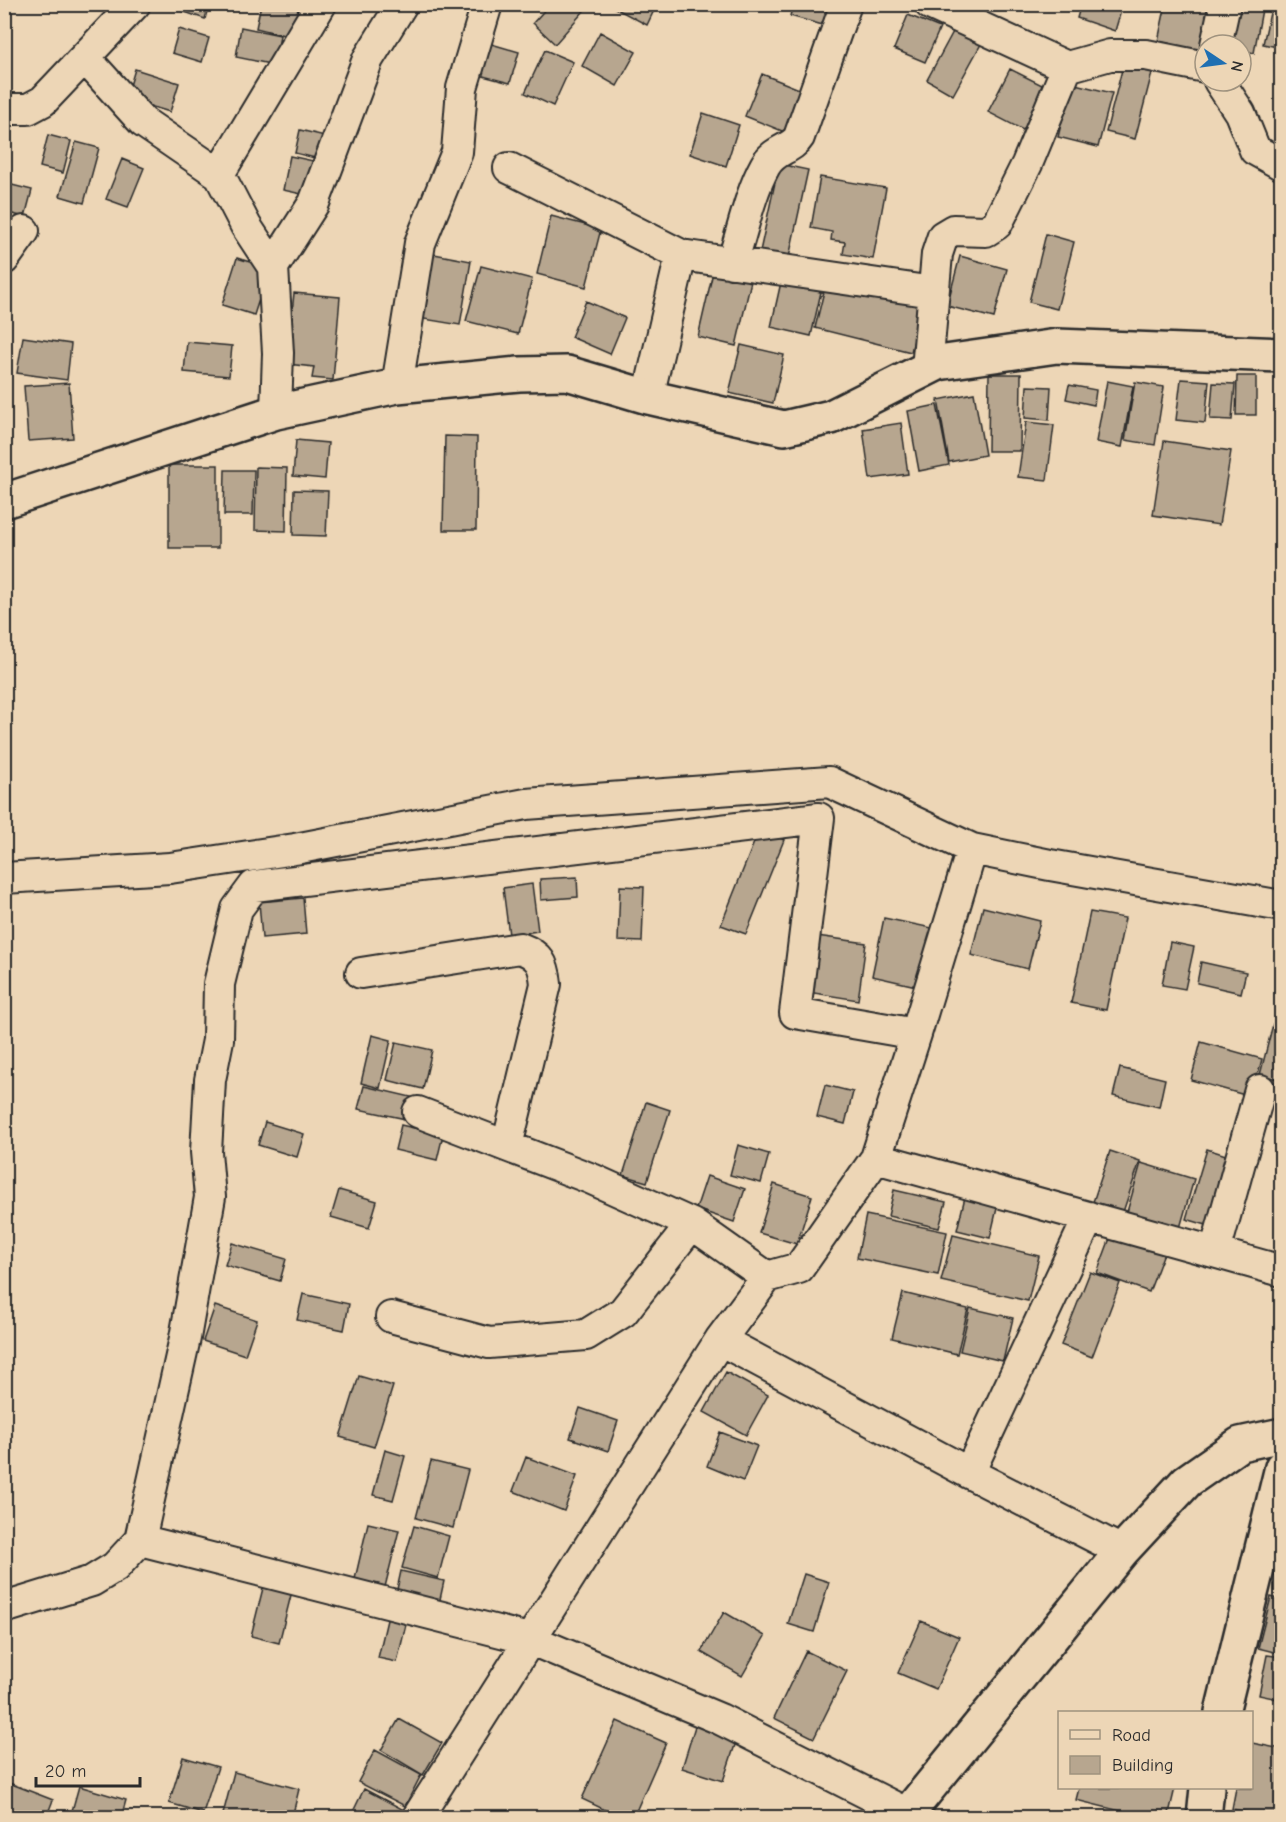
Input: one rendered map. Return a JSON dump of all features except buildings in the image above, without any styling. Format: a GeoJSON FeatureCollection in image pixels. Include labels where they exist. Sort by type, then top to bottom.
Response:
{"type":"FeatureCollection","features":[{"type":"Feature","properties":{"kind":"street"},"geometry":{"type":"LineString","coordinates":[[4,109],[28,109],[43,101],[86,59],[135,4]]}},
{"type":"Feature","properties":{"kind":"street"},"geometry":{"type":"LineString","coordinates":[[219,174],[321,4]]}},
{"type":"Feature","properties":{"kind":"street"},"geometry":{"type":"LineString","coordinates":[[273,267],[314,203],[368,59],[402,4]]}},
{"type":"Feature","properties":{"kind":"street"},"geometry":{"type":"LineString","coordinates":[[397,386],[420,243],[457,152],[462,88],[487,4]]}},
{"type":"Feature","properties":{"kind":"street"},"geometry":{"type":"LineString","coordinates":[[732,263],[765,167],[774,152],[796,142],[799,136],[846,4]]}},
{"type":"Feature","properties":{"kind":"street"},"geometry":{"type":"LineString","coordinates":[[930,4],[1067,67],[1110,55],[1146,55],[1193,65]]}},
{"type":"Feature","properties":{"kind":"street"},"geometry":{"type":"LineString","coordinates":[[1219,33],[1225,4]]}},
{"type":"Feature","properties":{"kind":"street"},"geometry":{"type":"LineString","coordinates":[[86,59],[143,122],[219,174],[246,226],[273,267],[279,353],[276,412]]}},
{"type":"Feature","properties":{"kind":"street"},"geometry":{"type":"LineString","coordinates":[[927,369],[937,254],[943,236],[953,230],[986,231],[997,224],[1027,164],[1067,67]]}},
{"type":"Feature","properties":{"kind":"street"},"geometry":{"type":"LineString","coordinates":[[1227,93],[1240,113],[1255,150],[1281,165]]}},
{"type":"Feature","properties":{"kind":"street"},"geometry":{"type":"LineString","coordinates":[[509,168],[681,255],[933,292]]}},
{"type":"Feature","properties":{"kind":"street"},"geometry":{"type":"LineString","coordinates":[[4,259],[24,231]]}},
{"type":"Feature","properties":{"kind":"street"},"geometry":{"type":"LineString","coordinates":[[648,397],[681,255]]}},
{"type":"Feature","properties":{"kind":"street"},"geometry":{"type":"LineString","coordinates":[[4,501],[276,412],[397,386],[519,374],[567,373],[648,397],[784,428],[831,417],[938,363],[1057,346],[1281,355]]}},
{"type":"Feature","properties":{"kind":"street"},"geometry":{"type":"LineString","coordinates":[[4,878],[170,868],[296,849],[526,804],[830,782],[972,849],[1050,866],[1281,906]]}},
{"type":"Feature","properties":{"kind":"street"},"geometry":{"type":"LineString","coordinates":[[4,1608],[92,1581],[116,1567],[141,1540],[185,1338],[210,1197],[206,1152],[210,1080],[218,1040],[219,984],[237,909],[254,886],[819,818],[795,1013],[916,1034]]}},
{"type":"Feature","properties":{"kind":"street"},"geometry":{"type":"LineString","coordinates":[[417,1818],[720,1340],[767,1277],[799,1268],[876,1158],[972,849]]}},
{"type":"Feature","properties":{"kind":"street"},"geometry":{"type":"LineString","coordinates":[[361,973],[520,948],[536,954],[544,967],[546,984],[507,1146]]}},
{"type":"Feature","properties":{"kind":"street"},"geometry":{"type":"LineString","coordinates":[[1215,1252],[1260,1090]]}},
{"type":"Feature","properties":{"kind":"street"},"geometry":{"type":"LineString","coordinates":[[418,1112],[592,1179],[692,1224],[767,1277]]}},
{"type":"Feature","properties":{"kind":"street"},"geometry":{"type":"LineString","coordinates":[[876,1158],[1281,1271]]}},
{"type":"Feature","properties":{"kind":"street"},"geometry":{"type":"LineString","coordinates":[[969,1473],[1089,1217]]}},
{"type":"Feature","properties":{"kind":"street"},"geometry":{"type":"LineString","coordinates":[[391,1317],[489,1343],[586,1335],[623,1312],[692,1224]]}},
{"type":"Feature","properties":{"kind":"street"},"geometry":{"type":"LineString","coordinates":[[720,1340],[969,1473],[1122,1551]]}},
{"type":"Feature","properties":{"kind":"street"},"geometry":{"type":"LineString","coordinates":[[141,1540],[529,1640],[720,1719],[911,1815],[1122,1551],[1187,1481],[1240,1444],[1281,1435]]}},
{"type":"Feature","properties":{"kind":"street"},"geometry":{"type":"LineString","coordinates":[[1222,1711],[1281,1467]]}},
{"type":"Feature","properties":{"kind":"street"},"geometry":{"type":"LineString","coordinates":[[1204,1818],[1207,1789]]}}]}
